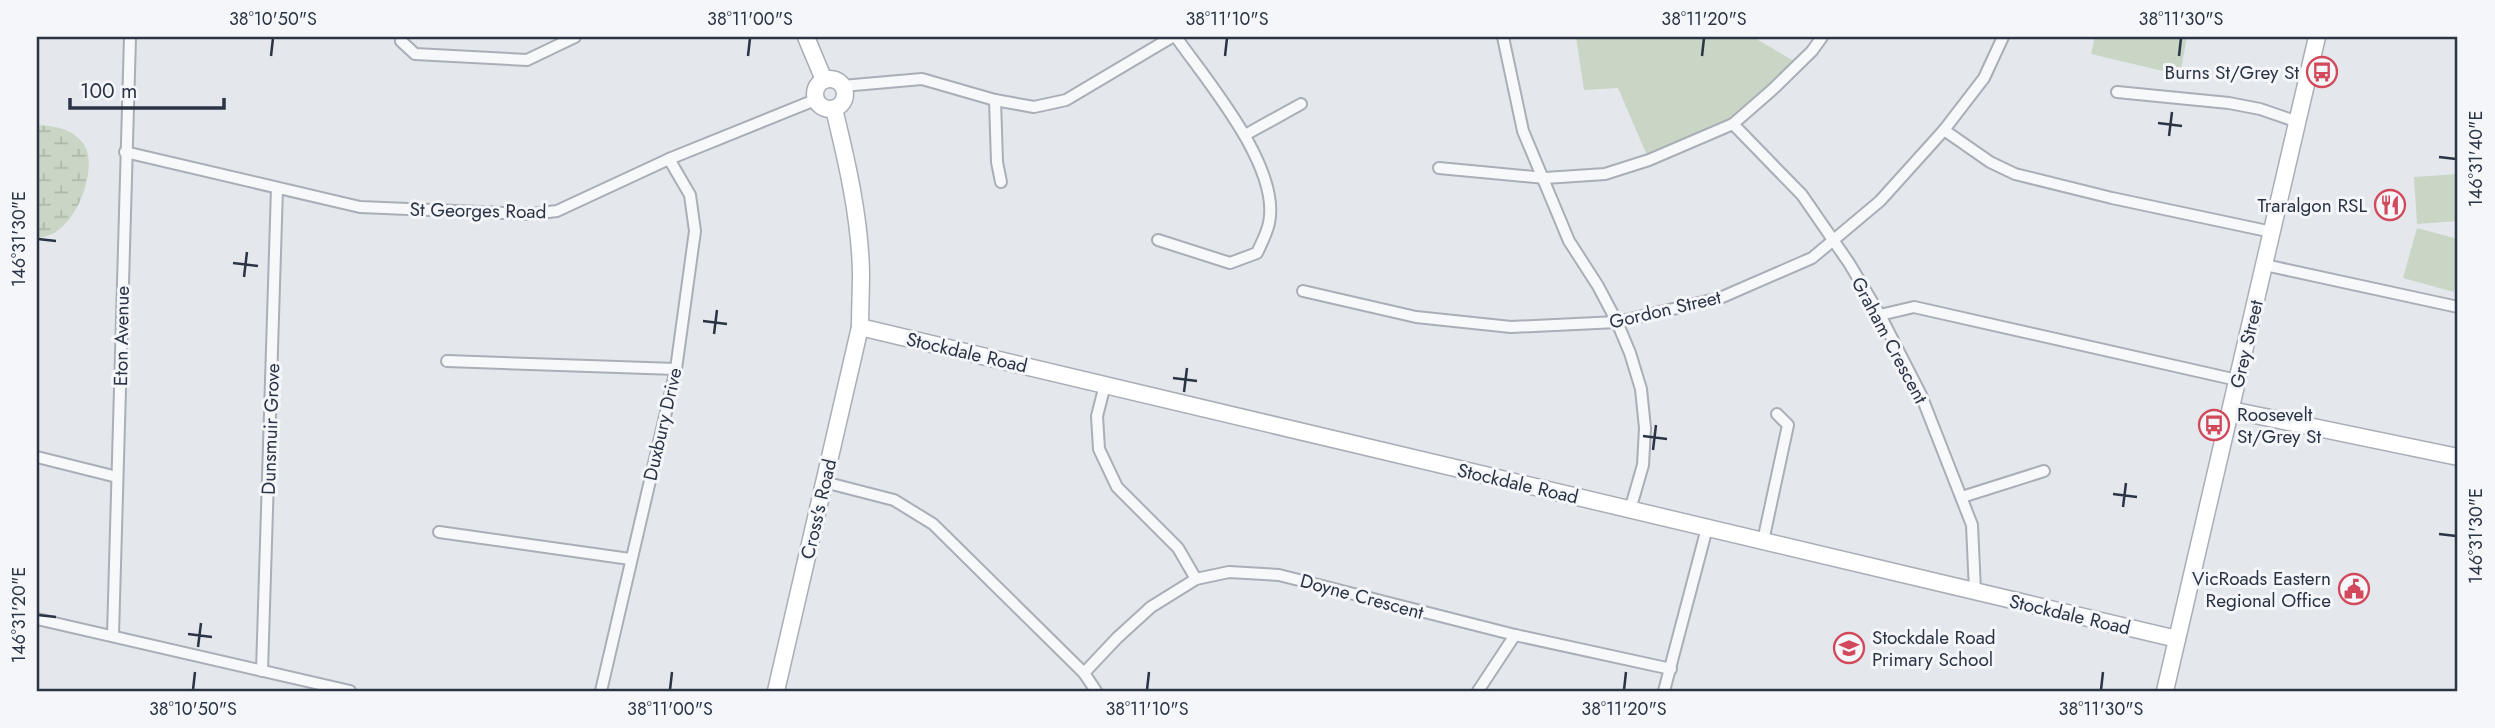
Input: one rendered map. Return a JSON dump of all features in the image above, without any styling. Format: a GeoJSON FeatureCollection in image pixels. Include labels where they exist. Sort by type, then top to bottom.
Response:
{"type":"FeatureCollection","features":[{"type":"Feature","properties":{"kind":"street","name":"Eton Avenue"},"geometry":{"type":"LineString","coordinates":[[113,635],[130,37]]}},
{"type":"Feature","properties":{"kind":"street"},"geometry":{"type":"LineString","coordinates":[[402,37],[401,41],[415,54],[527,60],[575,37]]}},
{"type":"Feature","properties":{"kind":"street"},"geometry":{"type":"LineString","coordinates":[[806,37],[824,80]]}},
{"type":"Feature","properties":{"kind":"street"},"geometry":{"type":"LineString","coordinates":[[842,86],[922,79],[995,100],[1034,107],[1066,100],[1174,37],[1245,135],[1269,187],[1270,222],[1257,253],[1230,263],[1158,240]]}},
{"type":"Feature","properties":{"kind":"street"},"geometry":{"type":"LineString","coordinates":[[1503,37],[1523,131],[1545,178],[1569,241],[1598,286],[1617,323],[1641,389],[1645,428],[1643,465],[1630,510]]}},
{"type":"Feature","properties":{"kind":"street"},"geometry":{"type":"LineString","coordinates":[[1439,168],[1545,178],[1605,174],[1649,160],[1734,124],[1812,51],[1822,37]]}},
{"type":"Feature","properties":{"kind":"street","name":"Gordon Street"},"geometry":{"type":"LineString","coordinates":[[1303,291],[1416,317],[1511,327],[1617,323],[1720,298],[1812,258],[1880,201],[1944,130],[1984,78],[2003,37]]}},
{"type":"Feature","properties":{"kind":"street","name":"Grey Street"},"geometry":{"type":"LineString","coordinates":[[2165,691],[2317,37]]}},
{"type":"Feature","properties":{"kind":"street"},"geometry":{"type":"LineString","coordinates":[[824,80],[835,80],[842,86],[844,99],[834,109],[823,108],[815,100],[816,88],[824,80]]}},
{"type":"Feature","properties":{"kind":"street"},"geometry":{"type":"LineString","coordinates":[[2117,92],[2229,103],[2260,109],[2298,122]]}},
{"type":"Feature","properties":{"kind":"street","name":"St Georges Road"},"geometry":{"type":"LineString","coordinates":[[125,152],[360,207],[531,214],[556,211],[669,159],[815,100]]}},
{"type":"Feature","properties":{"kind":"street"},"geometry":{"type":"LineString","coordinates":[[995,100],[997,162],[1001,182]]}},
{"type":"Feature","properties":{"kind":"street"},"geometry":{"type":"LineString","coordinates":[[1245,135],[1301,104]]}},
{"type":"Feature","properties":{"kind":"street","name":"Cross's Road"},"geometry":{"type":"LineString","coordinates":[[776,691],[860,327],[861,272],[855,214],[834,109]]}},
{"type":"Feature","properties":{"kind":"street","name":"Graham Crescent"},"geometry":{"type":"LineString","coordinates":[[1734,124],[1802,195],[1849,263],[1880,315],[1921,395],[1972,525],[1975,591]]}},
{"type":"Feature","properties":{"kind":"street"},"geometry":{"type":"LineString","coordinates":[[1944,130],[1990,162],[2015,174],[2272,232]]}},
{"type":"Feature","properties":{"kind":"street","name":"Duxbury Drive"},"geometry":{"type":"LineString","coordinates":[[601,691],[676,369],[695,231],[690,195],[669,159]]}},
{"type":"Feature","properties":{"kind":"street","name":"Dunsmuir Grove"},"geometry":{"type":"LineString","coordinates":[[262,671],[277,188]]}},
{"type":"Feature","properties":{"kind":"street"},"geometry":{"type":"LineString","coordinates":[[2264,265],[2458,307]]}},
{"type":"Feature","properties":{"kind":"street"},"geometry":{"type":"LineString","coordinates":[[1880,315],[1914,307],[2237,380]]}},
{"type":"Feature","properties":{"kind":"street","name":"Stockdale Road"},"geometry":{"type":"LineString","coordinates":[[860,327],[2177,639]]}},
{"type":"Feature","properties":{"kind":"street"},"geometry":{"type":"LineString","coordinates":[[447,360],[676,369]]}},
{"type":"Feature","properties":{"kind":"street"},"geometry":{"type":"LineString","coordinates":[[1105,385],[1097,416],[1099,449],[1105,462],[1117,486],[1178,548],[1196,579]]}},
{"type":"Feature","properties":{"kind":"street"},"geometry":{"type":"LineString","coordinates":[[2231,410],[2458,457]]}},
{"type":"Feature","properties":{"kind":"street"},"geometry":{"type":"LineString","coordinates":[[1763,541],[1788,425],[1777,414]]}},
{"type":"Feature","properties":{"kind":"street"},"geometry":{"type":"LineString","coordinates":[[37,457],[117,477]]}},
{"type":"Feature","properties":{"kind":"street"},"geometry":{"type":"LineString","coordinates":[[1962,497],[2044,471]]}},
{"type":"Feature","properties":{"kind":"street"},"geometry":{"type":"LineString","coordinates":[[824,482],[894,500],[933,524],[1084,673],[1096,691]]}},
{"type":"Feature","properties":{"kind":"street"},"geometry":{"type":"LineString","coordinates":[[1664,691],[1707,528]]}},
{"type":"Feature","properties":{"kind":"street"},"geometry":{"type":"LineString","coordinates":[[439,532],[630,559]]}},
{"type":"Feature","properties":{"kind":"street","name":"Doyne Crescent"},"geometry":{"type":"LineString","coordinates":[[1084,673],[1116,638],[1151,607],[1196,579],[1230,572],[1279,575],[1515,635],[1671,669]]}},
{"type":"Feature","properties":{"kind":"street"},"geometry":{"type":"LineString","coordinates":[[37,619],[350,691]]}},
{"type":"Feature","properties":{"kind":"street"},"geometry":{"type":"LineString","coordinates":[[1478,691],[1515,635]]}},
{"type":"Feature","properties":{"kind":"green space"},"geometry":{"type":"Polygon","coordinates":[[[1576,37],[1753,37],[1799,64],[1733,124],[1649,160],[1618,88],[1584,90],[1576,37]]]}},
{"type":"Feature","properties":{"kind":"green space"},"geometry":{"type":"Polygon","coordinates":[[[2095,37],[2187,37],[2180,75],[2091,54],[2095,37]]]}},
{"type":"Feature","properties":{"kind":"green space"},"geometry":{"type":"Polygon","coordinates":[[[37,125],[55,127],[78,137],[87,151],[89,163],[85,190],[73,215],[55,232],[37,239],[37,125]]]}},
{"type":"Feature","properties":{"kind":"green space"},"geometry":{"type":"Polygon","coordinates":[[[2458,174],[2458,221],[2417,224],[2414,177],[2458,174]]]}},
{"type":"Feature","properties":{"kind":"green space"},"geometry":{"type":"Polygon","coordinates":[[[2417,228],[2458,239],[2458,277],[2454,292],[2403,278],[2417,228]]]}},
{"type":"Feature","properties":{"kind":"place","name":"Burns St/Grey St"},"geometry":{"type":"Point","coordinates":[2322,72]}},
{"type":"Feature","properties":{"kind":"place","name":"Traralgon RSL"},"geometry":{"type":"Point","coordinates":[2390,205]}},
{"type":"Feature","properties":{"kind":"place","name":"Roosevelt St/Grey St"},"geometry":{"type":"Point","coordinates":[2214,425]}},
{"type":"Feature","properties":{"kind":"place","name":"VicRoads Eastern Regional Office"},"geometry":{"type":"Point","coordinates":[2354,589]}},
{"type":"Feature","properties":{"kind":"place","name":"Stockdale Road Primary School"},"geometry":{"type":"Point","coordinates":[1849,648]}}]}
